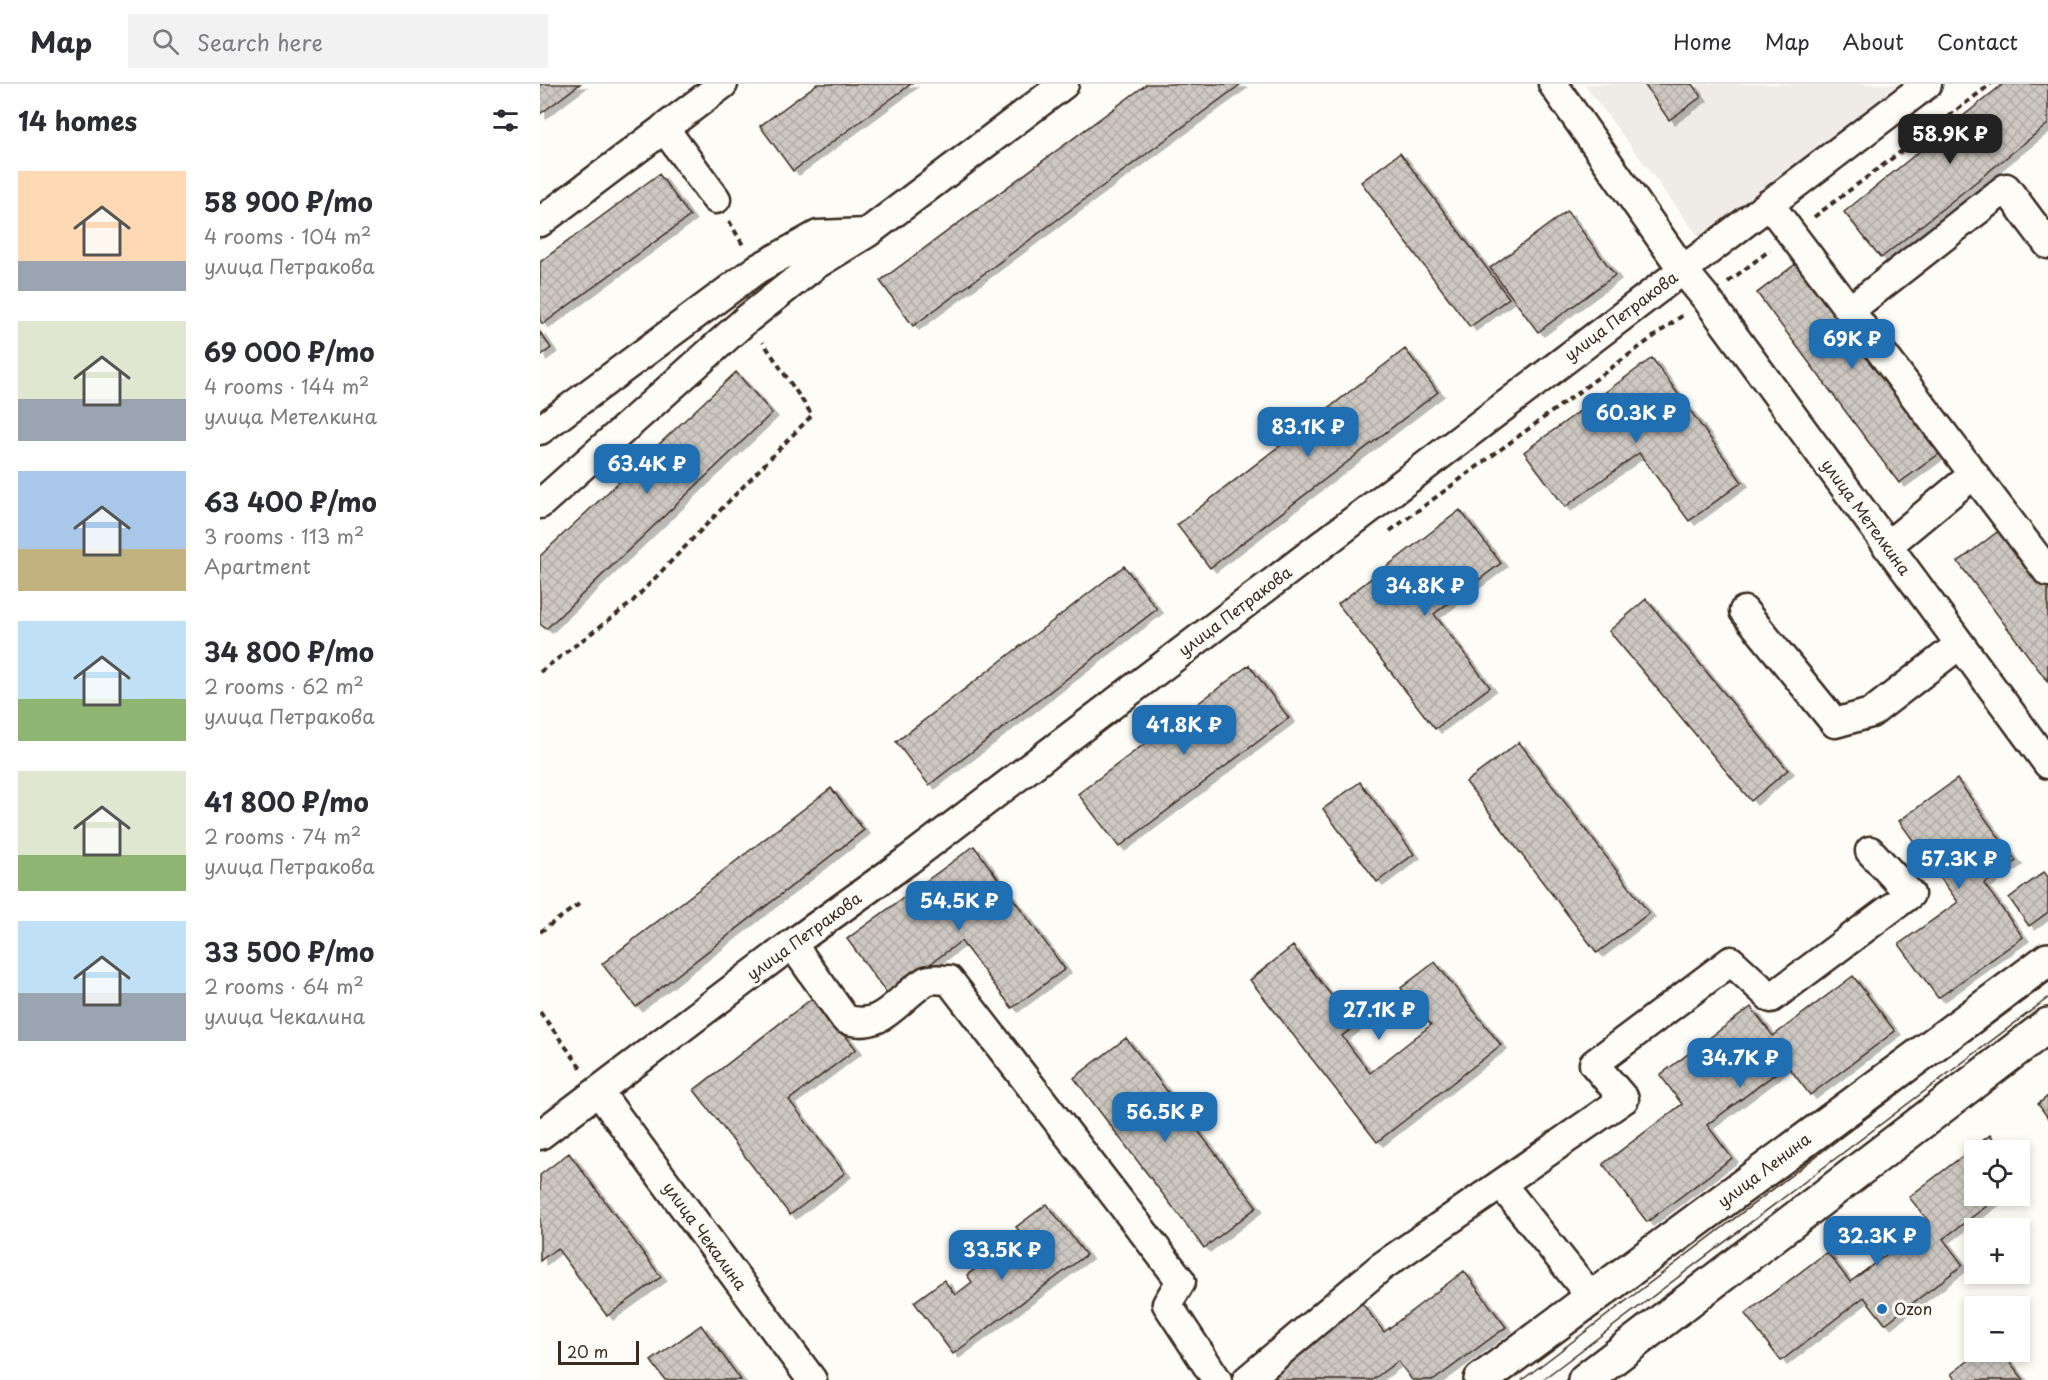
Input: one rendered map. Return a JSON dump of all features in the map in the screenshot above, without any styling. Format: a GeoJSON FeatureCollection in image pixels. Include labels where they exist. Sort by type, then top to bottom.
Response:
{"type":"FeatureCollection","features":[{"type":"Feature","properties":{"kind":"main road","name":"улица Ленина"},"geometry":{"type":"LineString","coordinates":[[1481,1380],[2048,960]]}},
{"type":"Feature","properties":{"kind":"main road"},"geometry":{"type":"LineString","coordinates":[[1585,1380],[2048,1025]]}},
{"type":"Feature","properties":{"kind":"street"},"geometry":{"type":"LineString","coordinates":[[540,222],[723,84]]}},
{"type":"Feature","properties":{"kind":"street"},"geometry":{"type":"LineString","coordinates":[[540,504],[747,319],[815,265],[867,233],[1064,84]]}},
{"type":"Feature","properties":{"kind":"street","name":"улица Метелкина"},"geometry":{"type":"LineString","coordinates":[[1553,84],[1683,270],[1706,298],[2048,764]]}},
{"type":"Feature","properties":{"kind":"street","name":"улица Петракова"},"geometry":{"type":"LineString","coordinates":[[540,1135],[792,944],[908,861],[1927,84]]}},
{"type":"Feature","properties":{"kind":"street"},"geometry":{"type":"LineString","coordinates":[[664,128],[716,199]]}},
{"type":"Feature","properties":{"kind":"street"},"geometry":{"type":"LineString","coordinates":[[1850,310],[2006,188],[2048,244]]}},
{"type":"Feature","properties":{"kind":"street"},"geometry":{"type":"LineString","coordinates":[[1769,204],[2048,572]]}},
{"type":"Feature","properties":{"kind":"street"},"geometry":{"type":"LineString","coordinates":[[540,430],[757,269],[818,235],[867,233]]}},
{"type":"Feature","properties":{"kind":"street"},"geometry":{"type":"LineString","coordinates":[[1887,546],[1974,474]]}},
{"type":"Feature","properties":{"kind":"street"},"geometry":{"type":"LineString","coordinates":[[1744,612],[1835,723],[1871,713],[1959,645]]}},
{"type":"Feature","properties":{"kind":"street"},"geometry":{"type":"LineString","coordinates":[[1247,1380],[1381,1267],[1624,1099],[1594,1064],[1731,961],[1771,998],[1910,894],[1870,851]]}},
{"type":"Feature","properties":{"kind":"street"},"geometry":{"type":"LineString","coordinates":[[792,944],[845,1019],[858,1023],[877,1020],[928,980],[949,980],[1181,1281],[1167,1304],[1217,1380]]}},
{"type":"Feature","properties":{"kind":"street","name":"улица Чекалина"},"geometry":{"type":"LineString","coordinates":[[598,1091],[812,1380]]}},
{"type":"Feature","properties":{"kind":"street"},"geometry":{"type":"LineString","coordinates":[[1501,1184],[1592,1298]]}},
{"type":"Feature","properties":{"kind":"path"},"geometry":{"type":"LineString","coordinates":[[1726,283],[1991,84]]}},
{"type":"Feature","properties":{"kind":"path"},"geometry":{"type":"LineString","coordinates":[[716,199],[757,269]]}},
{"type":"Feature","properties":{"kind":"path"},"geometry":{"type":"LineString","coordinates":[[540,672],[630,604],[813,415],[747,319]]}},
{"type":"Feature","properties":{"kind":"path"},"geometry":{"type":"LineString","coordinates":[[540,932],[579,904]]}},
{"type":"Feature","properties":{"kind":"path"},"geometry":{"type":"LineString","coordinates":[[540,1012],[598,1091]]}},
{"type":"Feature","properties":{"kind":"shaded area"},"geometry":{"type":"Polygon","coordinates":[[[1584,84],[1899,84],[1699,237],[1584,84]]]}},
{"type":"Feature","properties":{"kind":"building"},"geometry":{"type":"Polygon","coordinates":[[[540,84],[580,84],[540,114],[540,84]]]}},
{"type":"Feature","properties":{"kind":"building"},"geometry":{"type":"Polygon","coordinates":[[[817,84],[911,84],[793,171],[760,126],[817,84]]]}},
{"type":"Feature","properties":{"kind":"building"},"geometry":{"type":"Polygon","coordinates":[[[1147,84],[1241,84],[913,326],[880,281],[1147,84]]]}},
{"type":"Feature","properties":{"kind":"building"},"geometry":{"type":"Polygon","coordinates":[[[1644,84],[1692,84],[1701,97],[1669,120],[1644,84]]]}},
{"type":"Feature","properties":{"kind":"building"},"geometry":{"type":"Polygon","coordinates":[[[2003,84],[2046,84],[2048,86],[2048,124],[1881,258],[1844,212],[2003,84]]]}},
{"type":"Feature","properties":{"kind":"building"},"geometry":{"type":"Polygon","coordinates":[[[1400,153],[1509,298],[1470,327],[1361,182],[1400,153]]]}},
{"type":"Feature","properties":{"kind":"building"},"geometry":{"type":"Polygon","coordinates":[[[659,174],[690,216],[543,324],[540,321],[540,262],[659,174]]]}},
{"type":"Feature","properties":{"kind":"building"},"geometry":{"type":"Polygon","coordinates":[[[1567,211],[1615,275],[1538,332],[1490,268],[1567,211]]]}},
{"type":"Feature","properties":{"kind":"building"},"geometry":{"type":"Polygon","coordinates":[[[1805,257],[1947,448],[1899,483],[1757,293],[1805,257]]]}},
{"type":"Feature","properties":{"kind":"building"},"geometry":{"type":"Polygon","coordinates":[[[540,332],[551,348],[540,356],[540,332]]]}},
{"type":"Feature","properties":{"kind":"building"},"geometry":{"type":"Polygon","coordinates":[[[1405,349],[1438,392],[1210,568],[1177,525],[1405,349]]]}},
{"type":"Feature","properties":{"kind":"building"},"geometry":{"type":"Polygon","coordinates":[[[1652,358],[1742,482],[1689,521],[1639,453],[1565,507],[1524,452],[1652,358]]]}},
{"type":"Feature","properties":{"kind":"building"},"geometry":{"type":"Polygon","coordinates":[[[736,372],[772,413],[546,629],[540,624],[540,556],[736,372]]]}},
{"type":"Feature","properties":{"kind":"building"},"geometry":{"type":"Polygon","coordinates":[[[1460,510],[1501,563],[1434,614],[1490,687],[1435,729],[1338,604],[1460,510]]]}},
{"type":"Feature","properties":{"kind":"building"},"geometry":{"type":"Polygon","coordinates":[[[2005,526],[2048,583],[2048,682],[1958,562],[2005,526]]]}},
{"type":"Feature","properties":{"kind":"building"},"geometry":{"type":"Polygon","coordinates":[[[1124,566],[1157,609],[929,785],[896,742],[1124,566]]]}},
{"type":"Feature","properties":{"kind":"building"},"geometry":{"type":"Polygon","coordinates":[[[1646,599],[1788,770],[1751,801],[1609,631],[1646,599]]]}},
{"type":"Feature","properties":{"kind":"building"},"geometry":{"type":"Polygon","coordinates":[[[1249,665],[1289,718],[1119,847],[1078,794],[1249,665]]]}},
{"type":"Feature","properties":{"kind":"building"},"geometry":{"type":"Polygon","coordinates":[[[1519,742],[1649,913],[1597,953],[1466,782],[1519,742]]]}},
{"type":"Feature","properties":{"kind":"building"},"geometry":{"type":"Polygon","coordinates":[[[1957,779],[2016,861],[1984,884],[2023,937],[1938,998],[1899,944],[1958,902],[1899,821],[1957,779]]]}},
{"type":"Feature","properties":{"kind":"building"},"geometry":{"type":"Polygon","coordinates":[[[1360,782],[1414,854],[1377,882],[1323,809],[1360,782]]]}},
{"type":"Feature","properties":{"kind":"building"},"geometry":{"type":"Polygon","coordinates":[[[831,788],[864,830],[636,1007],[602,964],[831,788]]]}},
{"type":"Feature","properties":{"kind":"building"},"geometry":{"type":"Polygon","coordinates":[[[974,846],[1065,969],[1012,1008],[961,941],[888,995],[847,939],[974,846]]]}},
{"type":"Feature","properties":{"kind":"building"},"geometry":{"type":"Polygon","coordinates":[[[2044,872],[2048,877],[2048,912],[2029,926],[2009,898],[2044,872]]]}},
{"type":"Feature","properties":{"kind":"building"},"geometry":{"type":"Polygon","coordinates":[[[1293,946],[1355,1026],[1342,1036],[1370,1073],[1431,1025],[1401,988],[1435,962],[1501,1045],[1377,1142],[1250,980],[1293,946]]]}},
{"type":"Feature","properties":{"kind":"building"},"geometry":{"type":"Polygon","coordinates":[[[1853,976],[1895,1031],[1810,1095],[1787,1065],[1707,1125],[1732,1158],[1647,1222],[1603,1164],[1682,1104],[1660,1075],[1751,1007],[1773,1036],[1853,976]]]}},
{"type":"Feature","properties":{"kind":"building"},"geometry":{"type":"Polygon","coordinates":[[[815,996],[856,1049],[789,1100],[845,1173],[790,1215],[694,1090],[815,996]]]}},
{"type":"Feature","properties":{"kind":"building"},"geometry":{"type":"Polygon","coordinates":[[[1126,1038],[1257,1207],[1204,1248],[1074,1078],[1126,1038]]]}},
{"type":"Feature","properties":{"kind":"building"},"geometry":{"type":"Polygon","coordinates":[[[2048,1096],[2048,1118],[2038,1104],[2048,1096]]]}},
{"type":"Feature","properties":{"kind":"building"},"geometry":{"type":"Polygon","coordinates":[[[1990,1135],[1994,1140],[1983,1140],[1990,1135]]]}},
{"type":"Feature","properties":{"kind":"building"},"geometry":{"type":"Polygon","coordinates":[[[569,1153],[661,1277],[607,1316],[557,1248],[540,1261],[540,1175],[569,1153]]]}},
{"type":"Feature","properties":{"kind":"building"},"geometry":{"type":"Polygon","coordinates":[[[1964,1155],[1964,1206],[1987,1206],[1971,1218],[1964,1218],[1964,1223],[1943,1239],[1963,1265],[1885,1324],[1864,1297],[1781,1361],[1745,1314],[1827,1252],[1850,1282],[1929,1222],[1909,1197],[1964,1155]]]}},
{"type":"Feature","properties":{"kind":"building"},"geometry":{"type":"Polygon","coordinates":[[[1047,1204],[1086,1255],[953,1354],[914,1302],[944,1280],[955,1295],[972,1282],[967,1275],[1004,1247],[1010,1255],[1028,1242],[1016,1227],[1047,1204]]]}},
{"type":"Feature","properties":{"kind":"building"},"geometry":{"type":"Polygon","coordinates":[[[1464,1271],[1506,1327],[1434,1380],[1412,1380],[1398,1361],[1372,1380],[1278,1380],[1271,1371],[1362,1303],[1384,1332],[1464,1271]]]}},
{"type":"Feature","properties":{"kind":"building"},"geometry":{"type":"Polygon","coordinates":[[[701,1325],[741,1380],[665,1380],[651,1361],[701,1325]]]}},
{"type":"Feature","properties":{"kind":"building"},"geometry":{"type":"Polygon","coordinates":[[[1967,1362],[2010,1362],[2024,1380],[1956,1380],[1951,1374],[1967,1362]]]}},
{"type":"Feature","properties":{"kind":"tram line"},"geometry":{"type":"LineString","coordinates":[[1522,1380],[2048,980]]}},
{"type":"Feature","properties":{"kind":"tram line"},"geometry":{"type":"LineString","coordinates":[[1542,1380],[2048,998]]}},
{"type":"Feature","properties":{"kind":"place","name":"Ozon"},"geometry":{"type":"Point","coordinates":[1882,1309]}}]}
